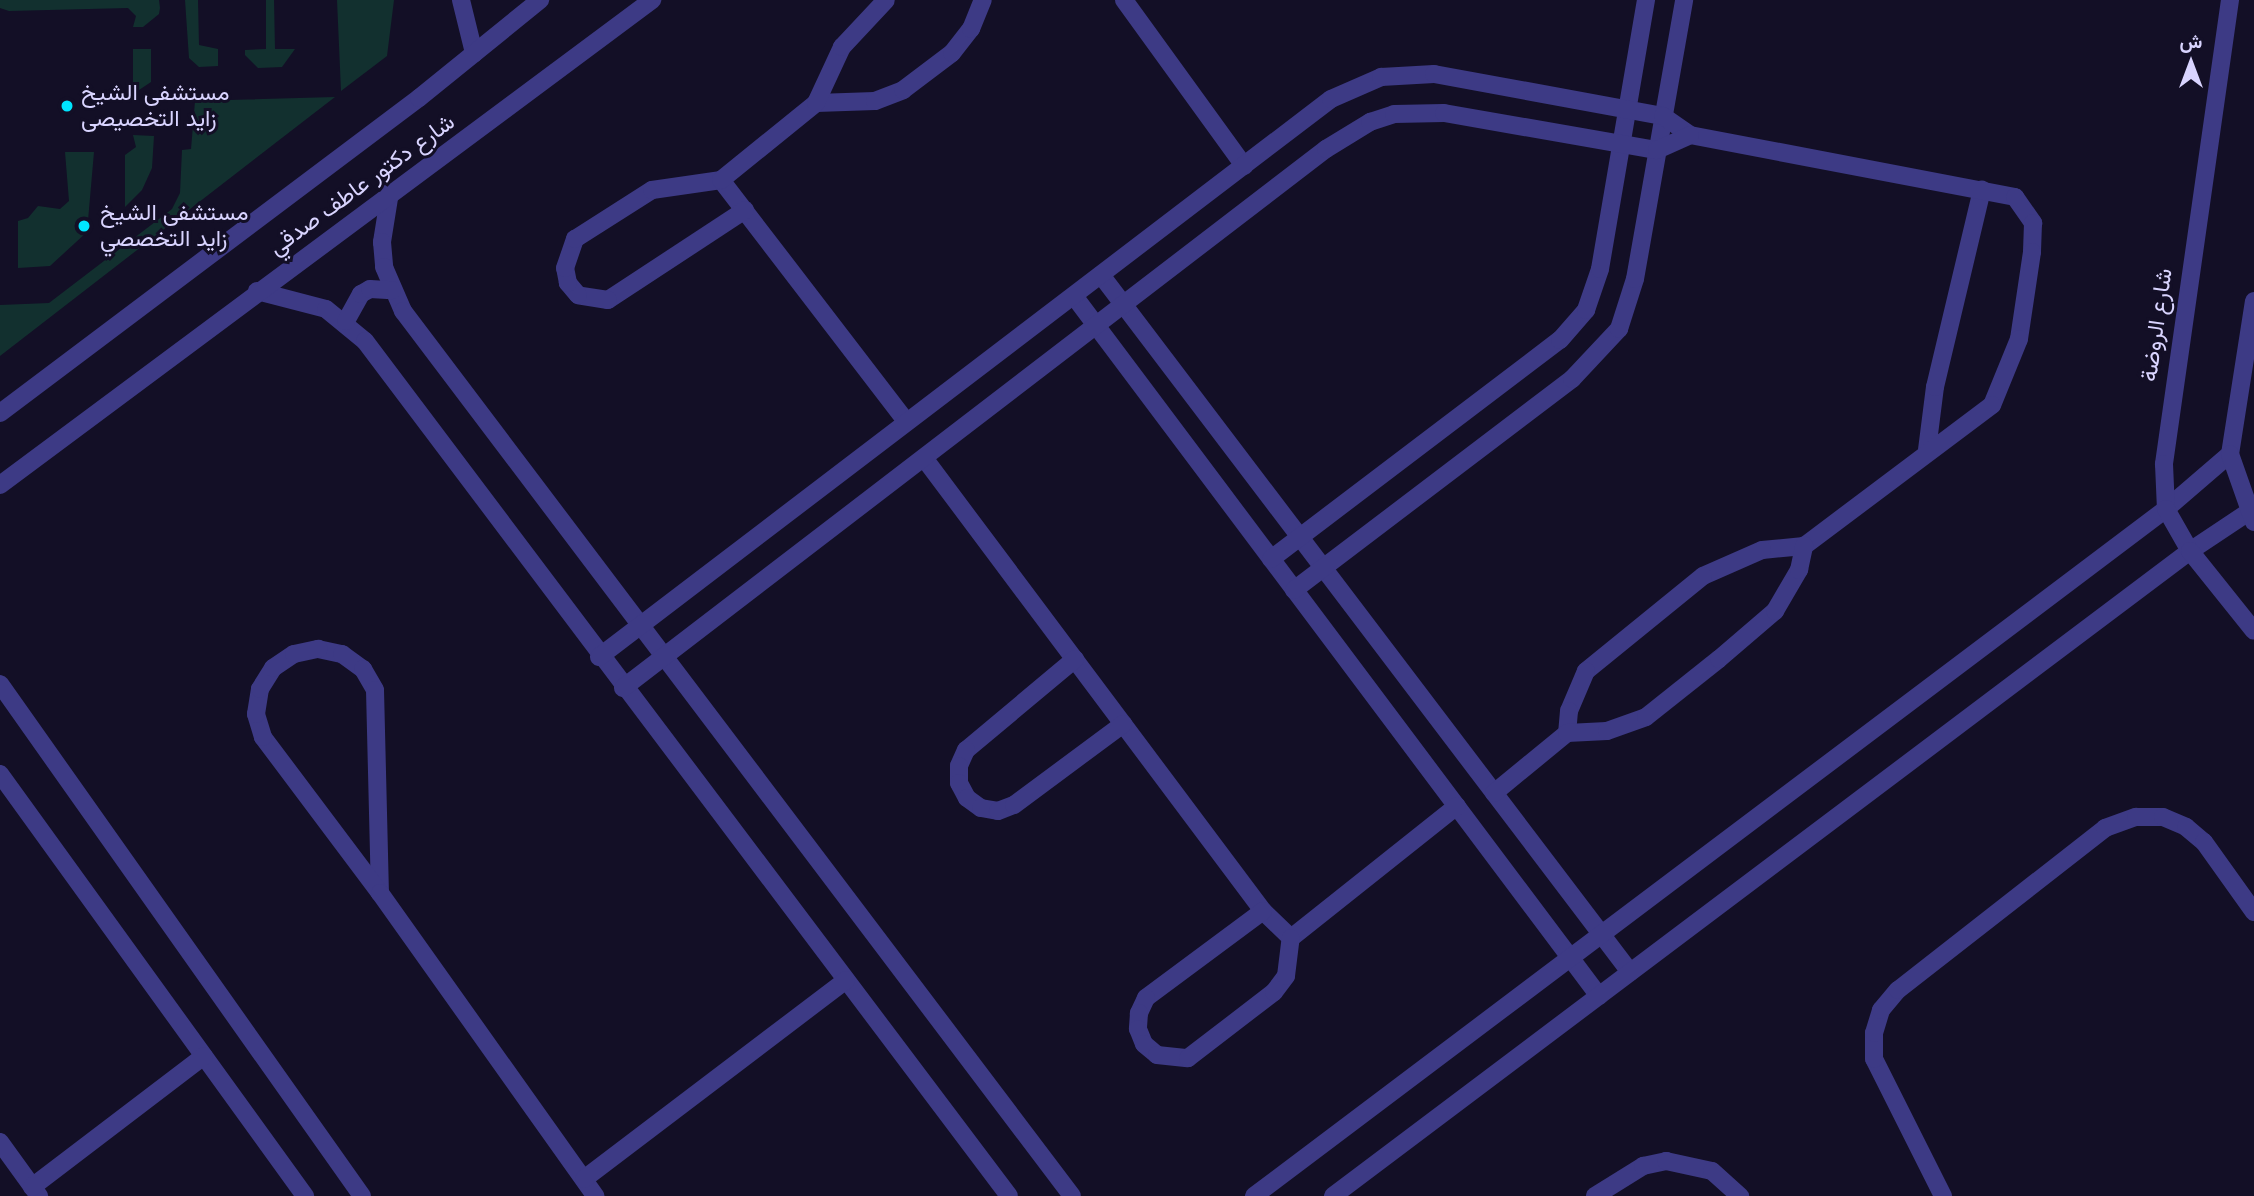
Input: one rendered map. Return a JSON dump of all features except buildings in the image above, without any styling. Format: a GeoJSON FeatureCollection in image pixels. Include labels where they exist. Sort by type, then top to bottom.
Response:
{"type":"FeatureCollection","features":[{"type":"Feature","properties":{"kind":"street"},"geometry":{"type":"LineString","coordinates":[[461,0],[474,53]]}},
{"type":"Feature","properties":{"kind":"street","name":"شارع دكتور عاطف صدقي"},"geometry":{"type":"LineString","coordinates":[[0,413],[540,0]]}},
{"type":"Feature","properties":{"kind":"street","name":"شارع دكتور عاطف صدقي"},"geometry":{"type":"LineString","coordinates":[[0,485],[390,191],[652,0]]}},
{"type":"Feature","properties":{"kind":"street"},"geometry":{"type":"LineString","coordinates":[[745,210],[608,300],[578,295],[568,283],[565,268],[575,239],[635,197],[673,185],[721,180],[816,103],[842,47],[886,0]]}},
{"type":"Feature","properties":{"kind":"street"},"geometry":{"type":"LineString","coordinates":[[816,103],[875,101],[904,90],[952,53],[971,29],[983,0]]}},
{"type":"Feature","properties":{"kind":"street"},"geometry":{"type":"LineString","coordinates":[[1124,0],[1244,166]]}},
{"type":"Feature","properties":{"kind":"street"},"geometry":{"type":"LineString","coordinates":[[1271,559],[1575,326],[1594,292],[1646,0]]}},
{"type":"Feature","properties":{"kind":"street"},"geometry":{"type":"LineString","coordinates":[[1294,590],[1572,379],[1606,347],[1619,329],[1632,289],[1684,0]]}},
{"type":"Feature","properties":{"kind":"street","name":"شارع الروضة"},"geometry":{"type":"LineString","coordinates":[[2166,509],[2169,416],[2230,0]]}},
{"type":"Feature","properties":{"kind":"street"},"geometry":{"type":"LineString","coordinates":[[599,657],[1331,99],[1355,85],[1394,75],[1434,74],[1663,116],[1689,135],[2015,197],[2033,223],[2019,338],[1992,405],[1927,450],[1804,546],[1762,550],[1722,565],[1611,648],[1586,671],[1575,691],[1567,733]]}},
{"type":"Feature","properties":{"kind":"street"},"geometry":{"type":"LineString","coordinates":[[624,688],[1325,149],[1382,118],[1419,111],[1444,113],[1657,150],[1689,135]]}},
{"type":"Feature","properties":{"kind":"street"},"geometry":{"type":"LineString","coordinates":[[721,180],[907,422]]}},
{"type":"Feature","properties":{"kind":"street"},"geometry":{"type":"LineString","coordinates":[[1927,450],[1935,387],[1982,190]]}},
{"type":"Feature","properties":{"kind":"street"},"geometry":{"type":"LineString","coordinates":[[390,191],[382,242],[392,290],[403,311],[1072,1196]]}},
{"type":"Feature","properties":{"kind":"street"},"geometry":{"type":"LineString","coordinates":[[1101,275],[1630,972]]}},
{"type":"Feature","properties":{"kind":"street"},"geometry":{"type":"LineString","coordinates":[[346,321],[353,301],[361,294],[392,290]]}},
{"type":"Feature","properties":{"kind":"street"},"geometry":{"type":"LineString","coordinates":[[257,291],[306,300],[346,321],[1009,1196]]}},
{"type":"Feature","properties":{"kind":"street"},"geometry":{"type":"LineString","coordinates":[[1074,296],[1599,996]]}},
{"type":"Feature","properties":{"kind":"street"},"geometry":{"type":"LineString","coordinates":[[1333,1196],[2190,551],[2251,518],[2231,454],[2254,301]]}},
{"type":"Feature","properties":{"kind":"street"},"geometry":{"type":"LineString","coordinates":[[1254,1196],[2166,509],[2231,454]]}},
{"type":"Feature","properties":{"kind":"street"},"geometry":{"type":"LineString","coordinates":[[924,458],[1263,911],[1291,938]]}},
{"type":"Feature","properties":{"kind":"street"},"geometry":{"type":"LineString","coordinates":[[2166,509],[2190,551],[2254,631]]}},
{"type":"Feature","properties":{"kind":"street"},"geometry":{"type":"LineString","coordinates":[[1494,793],[1567,733],[1607,731],[1646,718],[1775,611],[1799,570],[1804,546]]}},
{"type":"Feature","properties":{"kind":"street"},"geometry":{"type":"LineString","coordinates":[[380,893],[375,691],[363,669],[342,654],[318,649],[294,653],[273,668],[260,689],[256,713],[263,737],[380,893],[595,1196]]}},
{"type":"Feature","properties":{"kind":"street"},"geometry":{"type":"LineString","coordinates":[[1074,660],[966,750],[959,766],[959,783],[967,798],[981,808],[998,811],[1014,805],[1123,724]]}},
{"type":"Feature","properties":{"kind":"street"},"geometry":{"type":"LineString","coordinates":[[0,684],[362,1196]]}},
{"type":"Feature","properties":{"kind":"street"},"geometry":{"type":"LineString","coordinates":[[0,774],[305,1196]]}},
{"type":"Feature","properties":{"kind":"street"},"geometry":{"type":"LineString","coordinates":[[1263,911],[1146,998],[1139,1013],[1144,1044],[1172,1060],[1188,1058],[1274,992],[1286,976],[1291,938],[1457,806]]}},
{"type":"Feature","properties":{"kind":"street"},"geometry":{"type":"LineString","coordinates":[[1942,1196],[1874,1059],[1874,1033],[1881,1010],[1898,990],[2105,828],[2136,817],[2163,817],[2186,827],[2203,842],[2254,912]]}},
{"type":"Feature","properties":{"kind":"street"},"geometry":{"type":"LineString","coordinates":[[584,1179],[846,981]]}},
{"type":"Feature","properties":{"kind":"street"},"geometry":{"type":"LineString","coordinates":[[0,1142],[36,1191],[204,1056]]}},
{"type":"Feature","properties":{"kind":"street"},"geometry":{"type":"LineString","coordinates":[[1595,1196],[1643,1166],[1666,1161],[1712,1171],[1740,1196]]}},
{"type":"Feature","properties":{"kind":"green space"},"geometry":{"type":"Polygon","coordinates":[[[0,0],[159,0],[160,8],[159,14],[143,27],[133,27],[136,16],[128,8],[9,11],[0,8],[0,0]]]}},
{"type":"Feature","properties":{"kind":"green space"},"geometry":{"type":"Polygon","coordinates":[[[185,0],[198,0],[199,45],[218,49],[218,66],[199,67],[189,58],[185,0]]]}},
{"type":"Feature","properties":{"kind":"green space"},"geometry":{"type":"Polygon","coordinates":[[[266,0],[274,0],[275,49],[295,49],[282,67],[258,68],[245,55],[245,50],[266,49],[266,0]]]}},
{"type":"Feature","properties":{"kind":"green space"},"geometry":{"type":"Polygon","coordinates":[[[337,0],[394,0],[387,56],[341,91],[337,0]]]}},
{"type":"Feature","properties":{"kind":"green space"},"geometry":{"type":"Polygon","coordinates":[[[133,49],[151,49],[151,82],[133,94],[133,49]]]}},
{"type":"Feature","properties":{"kind":"green space"},"geometry":{"type":"Polygon","coordinates":[[[335,97],[0,356],[0,305],[49,303],[172,209],[180,193],[182,150],[191,149],[195,101],[335,97]]]}},
{"type":"Feature","properties":{"kind":"green space"},"geometry":{"type":"Polygon","coordinates":[[[133,135],[154,136],[152,168],[142,190],[125,207],[125,155],[136,147],[133,135]]]}},
{"type":"Feature","properties":{"kind":"green space"},"geometry":{"type":"Polygon","coordinates":[[[65,152],[94,152],[87,232],[50,266],[18,268],[18,221],[28,218],[38,206],[60,209],[69,201],[65,152]]]}},
{"type":"Feature","properties":{"kind":"place","name":"مستشفى الشيخ زايد التخصيصى"},"geometry":{"type":"Point","coordinates":[67,106]}},
{"type":"Feature","properties":{"kind":"place","name":"مستشفى الشيخ زايد التخصصي"},"geometry":{"type":"Point","coordinates":[84,226]}}]}
